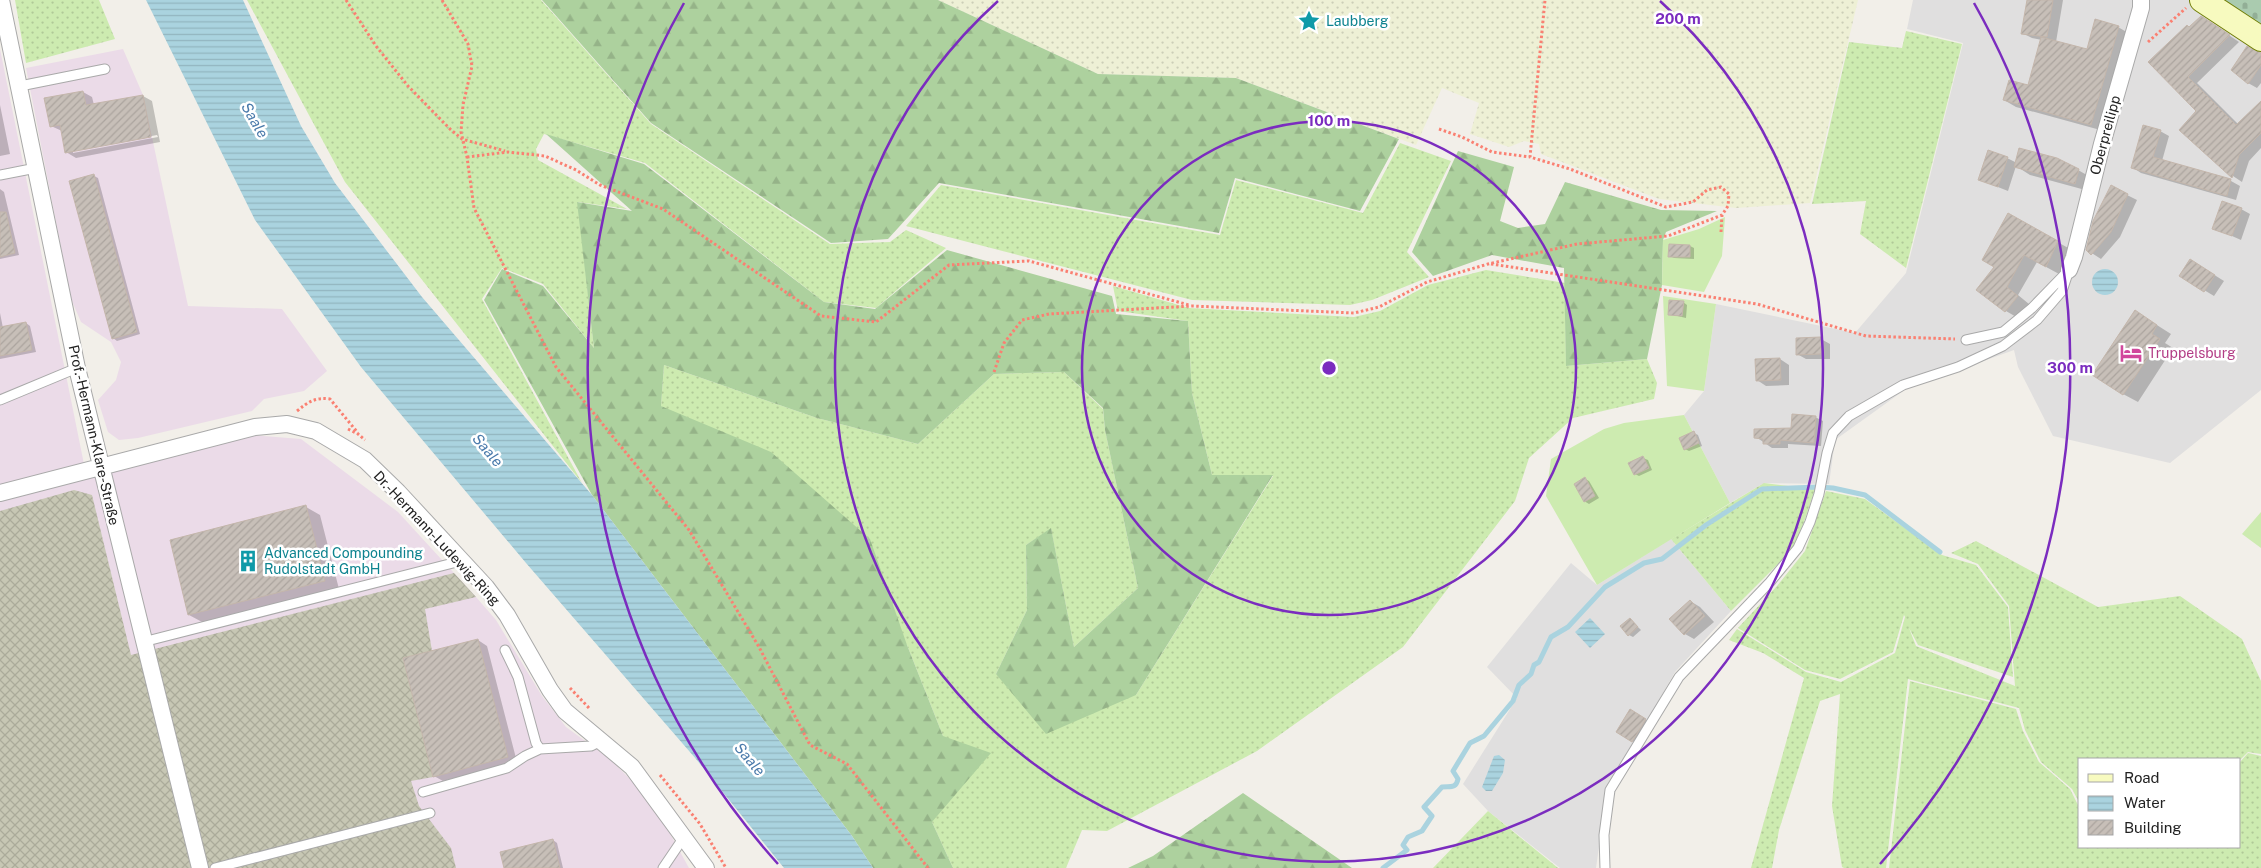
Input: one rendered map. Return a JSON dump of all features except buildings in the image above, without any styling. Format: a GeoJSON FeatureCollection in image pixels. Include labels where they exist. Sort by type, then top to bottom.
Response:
{"type":"FeatureCollection","features":[{"type":"Feature","properties":{"kind":"street","name":"Prof.-Hermann-Klare-Straße"},"geometry":{"type":"LineString","coordinates":[[0,0],[20,86],[77,368],[200,868]]}},
{"type":"Feature","properties":{"kind":"street","name":"Oberpreilipp"},"geometry":{"type":"LineString","coordinates":[[2069,270],[2102,144],[2141,8],[2141,0]]}},
{"type":"Feature","properties":{"kind":"street"},"geometry":{"type":"LineString","coordinates":[[2202,0],[2261,39]]}},
{"type":"Feature","properties":{"kind":"street","name":"Dr.-Hermann-Ludewig-Ring"},"geometry":{"type":"LineString","coordinates":[[0,493],[255,427],[287,424],[316,430],[365,460],[398,492],[461,561],[507,615],[550,690],[565,711],[632,768],[706,868]]}},
{"type":"Feature","properties":{"kind":"lane"},"geometry":{"type":"LineString","coordinates":[[20,86],[105,70]]}},
{"type":"Feature","properties":{"kind":"lane"},"geometry":{"type":"LineString","coordinates":[[0,176],[36,168]]}},
{"type":"Feature","properties":{"kind":"lane"},"geometry":{"type":"LineString","coordinates":[[1966,340],[2003,332],[2032,308],[2069,270]]}},
{"type":"Feature","properties":{"kind":"lane"},"geometry":{"type":"LineString","coordinates":[[1606,868],[1604,836],[1610,790],[1679,677],[1770,582],[1798,548],[1810,522],[1819,494],[1833,433],[1850,416],[1903,385],[1958,367],[2003,346],[2037,320],[2062,291],[2069,270]]}},
{"type":"Feature","properties":{"kind":"lane"},"geometry":{"type":"LineString","coordinates":[[0,400],[77,368]]}},
{"type":"Feature","properties":{"kind":"lane"},"geometry":{"type":"LineString","coordinates":[[143,642],[461,561]]}},
{"type":"Feature","properties":{"kind":"lane"},"geometry":{"type":"LineString","coordinates":[[505,650],[518,676],[536,743],[540,750]]}},
{"type":"Feature","properties":{"kind":"lane"},"geometry":{"type":"LineString","coordinates":[[423,792],[507,768],[525,756],[540,750],[591,746],[601,741]]}},
{"type":"Feature","properties":{"kind":"lane"},"geometry":{"type":"LineString","coordinates":[[215,868],[430,813]]}},
{"type":"Feature","properties":{"kind":"lane"},"geometry":{"type":"LineString","coordinates":[[663,868],[684,837]]}},
{"type":"Feature","properties":{"kind":"path"},"geometry":{"type":"LineString","coordinates":[[346,0],[376,46],[408,86],[462,139],[508,152],[545,156],[576,170],[600,185],[663,209],[821,316],[876,322],[949,264],[1029,260],[1192,306]]}},
{"type":"Feature","properties":{"kind":"path"},"geometry":{"type":"LineString","coordinates":[[442,0],[468,44],[472,66],[463,105],[461,132],[467,157],[474,208],[556,367],[689,530],[759,647],[810,745],[847,764],[928,868]]}},
{"type":"Feature","properties":{"kind":"path"},"geometry":{"type":"LineString","coordinates":[[1530,157],[1545,0]]}},
{"type":"Feature","properties":{"kind":"path"},"geometry":{"type":"LineString","coordinates":[[2158,31],[2173,18]]}},
{"type":"Feature","properties":{"kind":"path"},"geometry":{"type":"LineString","coordinates":[[1439,129],[1462,137],[1492,152],[1530,157],[1570,169],[1666,206],[1693,202],[1708,190],[1720,187],[1729,194],[1728,206],[1722,215],[1721,232]]}},
{"type":"Feature","properties":{"kind":"path"},"geometry":{"type":"LineString","coordinates":[[467,157],[508,152]]}},
{"type":"Feature","properties":{"kind":"path"},"geometry":{"type":"LineString","coordinates":[[994,372],[1004,343],[1022,320],[1048,314],[1192,306],[1354,313],[1379,307],[1427,282],[1488,264],[1577,244],[1668,236],[1722,215]]}},
{"type":"Feature","properties":{"kind":"path"},"geometry":{"type":"LineString","coordinates":[[1488,264],[1757,304],[1866,336],[1966,340]]}},
{"type":"Feature","properties":{"kind":"path"},"geometry":{"type":"LineString","coordinates":[[296,412],[310,400],[320,397],[330,399],[358,434]]}},
{"type":"Feature","properties":{"kind":"shaded area"},"geometry":{"type":"Polygon","coordinates":[[[938,0],[1858,0],[1810,203],[1736,208],[1659,199],[1541,154],[1539,144],[1524,141],[1509,147],[1470,134],[1479,103],[1442,88],[1416,145],[1236,78],[1098,74],[938,0]]]}},
{"type":"Feature","properties":{"kind":"shaded area"},"geometry":{"type":"Polygon","coordinates":[[[1913,0],[2261,0],[2261,390],[2170,463],[2053,436],[2018,367],[2014,350],[1906,389],[1835,440],[1829,484],[1764,483],[1730,503],[1684,415],[1704,391],[1716,304],[1855,333],[1906,273],[1963,43],[1907,29],[1913,0]]]}},
{"type":"Feature","properties":{"kind":"shaded area"},"geometry":{"type":"Polygon","coordinates":[[[0,49],[87,479],[250,435],[301,439],[398,512],[476,597],[496,620],[542,696],[566,727],[610,759],[638,787],[663,821],[689,868],[0,868],[0,49]]]}},
{"type":"Feature","properties":{"kind":"shaded area"},"geometry":{"type":"Polygon","coordinates":[[[123,49],[143,95],[188,306],[282,309],[327,371],[304,391],[264,399],[252,411],[138,438],[119,440],[108,432],[98,400],[116,380],[121,362],[111,342],[81,322],[71,299],[26,68],[123,49]]]}},
{"type":"Feature","properties":{"kind":"shaded area"},"geometry":{"type":"Polygon","coordinates":[[[74,490],[92,495],[131,655],[454,573],[476,597],[425,609],[432,651],[403,658],[433,777],[411,781],[419,806],[451,848],[456,868],[0,868],[0,511],[74,490]]]}},
{"type":"Feature","properties":{"kind":"shaded area"},"geometry":{"type":"Polygon","coordinates":[[[1671,539],[1731,611],[1675,672],[1633,745],[1608,783],[1596,868],[1560,868],[1488,811],[1463,784],[1517,698],[1487,667],[1571,563],[1597,585],[1671,539]]]}},
{"type":"Feature","properties":{"kind":"green space"},"geometry":{"type":"Polygon","coordinates":[[[15,0],[99,0],[115,39],[26,63],[15,0]]]}},
{"type":"Feature","properties":{"kind":"green space"},"geometry":{"type":"Polygon","coordinates":[[[247,0],[541,0],[651,124],[830,244],[890,242],[906,230],[946,248],[876,308],[824,302],[645,163],[544,134],[536,149],[538,160],[627,209],[578,202],[594,348],[543,284],[502,268],[482,299],[582,483],[345,182],[247,0]]]}},
{"type":"Feature","properties":{"kind":"green space"},"geometry":{"type":"Polygon","coordinates":[[[542,0],[938,0],[1098,74],[1236,78],[1399,139],[1360,211],[1235,178],[1219,233],[939,183],[888,239],[831,243],[651,123],[542,0]]]}},
{"type":"Feature","properties":{"kind":"green space"},"geometry":{"type":"Polygon","coordinates":[[[2217,0],[2261,0],[2261,28],[2217,0]]]}},
{"type":"Feature","properties":{"kind":"green space"},"geometry":{"type":"Polygon","coordinates":[[[1906,31],[1962,44],[1906,268],[1860,234],[1866,201],[1812,204],[1849,42],[1902,48],[1906,31]]]}},
{"type":"Feature","properties":{"kind":"green space"},"geometry":{"type":"Polygon","coordinates":[[[546,134],[644,164],[824,302],[875,309],[947,250],[1112,296],[1116,314],[1188,321],[1192,393],[1212,475],[1273,475],[1136,695],[1046,734],[996,674],[1027,610],[1026,545],[1051,528],[1074,647],[1138,588],[1105,430],[1103,408],[1064,372],[994,374],[918,444],[817,418],[664,365],[661,406],[771,452],[870,539],[907,645],[943,736],[991,753],[932,822],[953,868],[873,868],[852,836],[592,495],[484,300],[502,269],[543,286],[594,348],[577,202],[632,211],[546,134]]]}},
{"type":"Feature","properties":{"kind":"green space"},"geometry":{"type":"Polygon","coordinates":[[[1400,143],[1451,161],[1407,252],[1429,277],[1372,300],[1350,305],[1192,300],[906,226],[941,185],[1220,235],[1236,180],[1363,213],[1400,143]]]}},
{"type":"Feature","properties":{"kind":"green space"},"geometry":{"type":"Polygon","coordinates":[[[1458,151],[1514,167],[1500,221],[1518,228],[1545,224],[1565,182],[1661,210],[1717,211],[1666,232],[1663,240],[1662,285],[1647,359],[1566,366],[1564,268],[1492,255],[1433,276],[1412,252],[1458,151]]]}},
{"type":"Feature","properties":{"kind":"green space"},"geometry":{"type":"Polygon","coordinates":[[[1725,217],[1722,256],[1704,292],[1662,285],[1663,240],[1699,229],[1725,217]]]}},
{"type":"Feature","properties":{"kind":"green space"},"geometry":{"type":"Polygon","coordinates":[[[1486,270],[1565,283],[1566,366],[1647,359],[1657,383],[1654,399],[1573,418],[1529,458],[1515,501],[1403,647],[1257,751],[1107,831],[1082,830],[1066,868],[953,868],[932,822],[943,736],[907,645],[661,406],[664,365],[817,418],[918,444],[994,374],[1064,372],[1103,409],[1105,430],[1138,588],[1074,647],[1051,529],[1026,545],[1027,610],[996,674],[1136,695],[1273,476],[1212,475],[1192,393],[1188,321],[1118,311],[1113,286],[1189,308],[1354,317],[1380,311],[1428,285],[1486,270]]]}},
{"type":"Feature","properties":{"kind":"green space"},"geometry":{"type":"Polygon","coordinates":[[[1663,296],[1716,304],[1704,391],[1667,386],[1663,296]]]}},
{"type":"Feature","properties":{"kind":"green space"},"geometry":{"type":"Polygon","coordinates":[[[1684,415],[1730,503],[1597,585],[1546,496],[1551,459],[1604,429],[1624,423],[1684,415]]]}},
{"type":"Feature","properties":{"kind":"green space"},"geometry":{"type":"Polygon","coordinates":[[[1764,483],[1815,489],[1796,546],[1731,611],[1671,539],[1764,483]]]}},
{"type":"Feature","properties":{"kind":"green space"},"geometry":{"type":"Polygon","coordinates":[[[1826,491],[1865,499],[1942,555],[1976,565],[2008,607],[2013,677],[1918,645],[1909,628],[1916,646],[2015,686],[2009,606],[1978,564],[1951,553],[1976,541],[2098,607],[2180,596],[2242,639],[2261,681],[2261,754],[2248,752],[2241,759],[2078,758],[2078,800],[2072,789],[2041,762],[2025,730],[2019,708],[1908,679],[1886,868],[1844,868],[1842,867],[1832,806],[1840,694],[1820,701],[1779,830],[1772,868],[1751,868],[1804,678],[1763,653],[1729,640],[1737,629],[1806,672],[1841,682],[1895,653],[1905,617],[1904,615],[1893,652],[1840,679],[1805,670],[1738,628],[1777,586],[1805,551],[1826,491]]]}},
{"type":"Feature","properties":{"kind":"green space"},"geometry":{"type":"Polygon","coordinates":[[[2261,512],[2261,548],[2242,534],[2261,512]]]}},
{"type":"Feature","properties":{"kind":"green space"},"geometry":{"type":"Polygon","coordinates":[[[1910,681],[2016,709],[2023,731],[2039,762],[2070,789],[2078,805],[2078,848],[2241,848],[2241,761],[2248,753],[2261,756],[2261,868],[1889,868],[1910,681]]]}},
{"type":"Feature","properties":{"kind":"green space"},"geometry":{"type":"Polygon","coordinates":[[[1243,793],[1352,868],[1128,868],[1153,856],[1243,793]]]}},
{"type":"Feature","properties":{"kind":"green space"},"geometry":{"type":"Polygon","coordinates":[[[1488,811],[1558,868],[1433,868],[1488,811]]]}},
{"type":"Feature","properties":{"kind":"water","name":"Saale"},"geometry":{"type":"Polygon","coordinates":[[[146,0],[243,0],[301,126],[335,183],[422,297],[592,495],[852,836],[873,868],[784,868],[696,759],[526,563],[361,367],[255,220],[146,0]]]}},
{"type":"Feature","properties":{"kind":"water"},"geometry":{"type":"Polygon","coordinates":[[[2105,269],[2114,273],[2118,282],[2114,291],[2105,295],[2096,291],[2092,282],[2096,273],[2105,269]]]}},
{"type":"Feature","properties":{"kind":"water"},"geometry":{"type":"Polygon","coordinates":[[[1590,618],[1605,634],[1590,648],[1575,632],[1590,618]]]}},
{"type":"Feature","properties":{"kind":"water"},"geometry":{"type":"Polygon","coordinates":[[[1499,755],[1505,760],[1503,773],[1492,791],[1486,791],[1482,787],[1494,756],[1499,755]]]}},
{"type":"Feature","properties":{"kind":"waterway"},"geometry":{"type":"LineString","coordinates":[[1383,868],[1407,850],[1403,845],[1408,837],[1422,831],[1432,816],[1424,807],[1442,787],[1456,784],[1458,779],[1453,771],[1470,743],[1484,736],[1513,701],[1519,685],[1531,674],[1534,665],[1539,662],[1551,637],[1568,627],[1605,587],[1644,563],[1662,559],[1706,525],[1762,489],[1819,487],[1865,495],[1940,552]]}},
{"type":"Feature","properties":{"kind":"place","name":"Laubberg"},"geometry":{"type":"Point","coordinates":[1309,21]}},
{"type":"Feature","properties":{"kind":"place","name":"Truppelsburg"},"geometry":{"type":"Point","coordinates":[2131,353]}},
{"type":"Feature","properties":{"kind":"place","name":"Advanced Compounding Rudolstadt GmbH"},"geometry":{"type":"Point","coordinates":[248,561]}}]}
